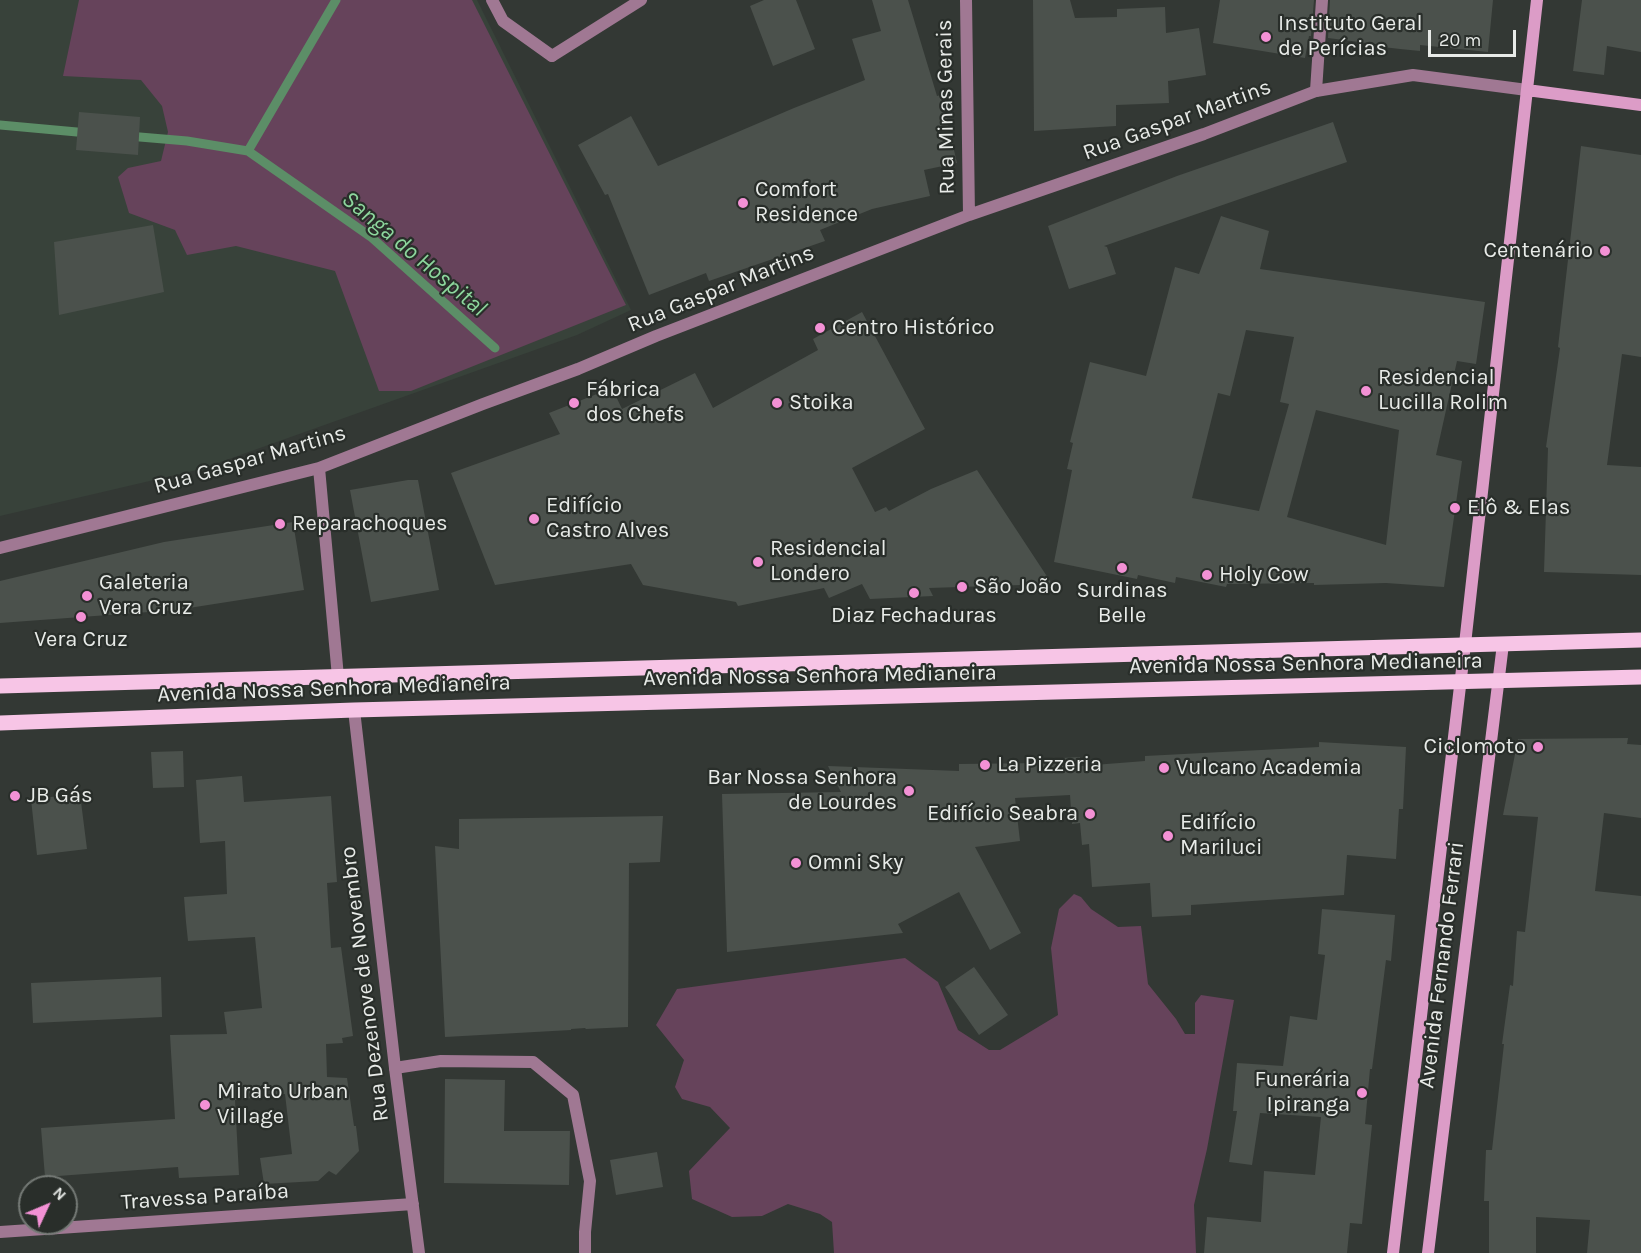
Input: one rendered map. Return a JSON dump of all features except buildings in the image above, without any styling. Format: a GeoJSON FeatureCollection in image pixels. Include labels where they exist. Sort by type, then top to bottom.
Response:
{"type":"FeatureCollection","features":[{"type":"Feature","properties":{"kind":"main road","name":"Avenida Fernando Ferrari"},"geometry":{"type":"LineString","coordinates":[[1393,1253],[1537,0]]}},
{"type":"Feature","properties":{"kind":"main road"},"geometry":{"type":"LineString","coordinates":[[1527,90],[1641,105]]}},
{"type":"Feature","properties":{"kind":"main road","name":"Avenida Nossa Senhora Medianeira"},"geometry":{"type":"LineString","coordinates":[[0,686],[1641,640]]}},
{"type":"Feature","properties":{"kind":"main road","name":"Avenida Fernando Ferrari"},"geometry":{"type":"LineString","coordinates":[[1428,1253],[1503,644]]}},
{"type":"Feature","properties":{"kind":"main road","name":"Avenida Nossa Senhora Medianeira"},"geometry":{"type":"LineString","coordinates":[[0,723],[354,710],[1641,677]]}},
{"type":"Feature","properties":{"kind":"street"},"geometry":{"type":"LineString","coordinates":[[492,0],[503,21],[552,56],[640,0]]}},
{"type":"Feature","properties":{"kind":"street","name":"Rua Minas Gerais"},"geometry":{"type":"LineString","coordinates":[[966,0],[969,214]]}},
{"type":"Feature","properties":{"kind":"street"},"geometry":{"type":"LineString","coordinates":[[1316,91],[1322,0]]}},
{"type":"Feature","properties":{"kind":"street","name":"Rua Gaspar Martins"},"geometry":{"type":"LineString","coordinates":[[0,548],[319,468],[578,369],[656,336],[969,214],[1204,134],[1316,91],[1413,75],[1527,90]]}},
{"type":"Feature","properties":{"kind":"street"},"geometry":{"type":"LineString","coordinates":[[319,468],[338,677]]}},
{"type":"Feature","properties":{"kind":"street","name":"Rua Dezenove de Novembro"},"geometry":{"type":"LineString","coordinates":[[354,710],[395,1068],[419,1253]]}},
{"type":"Feature","properties":{"kind":"street"},"geometry":{"type":"LineString","coordinates":[[395,1068],[441,1061],[533,1062],[573,1095],[590,1181],[585,1253]]}},
{"type":"Feature","properties":{"kind":"street","name":"Travessa Paraíba"},"geometry":{"type":"LineString","coordinates":[[0,1232],[413,1204]]}},
{"type":"Feature","properties":{"kind":"shaded area"},"geometry":{"type":"Polygon","coordinates":[[[0,0],[477,0],[631,310],[577,335],[201,469],[0,516],[0,0]]]}},
{"type":"Feature","properties":{"kind":"shaded area"},"geometry":{"type":"Polygon","coordinates":[[[79,0],[472,0],[626,305],[411,391],[379,391],[335,271],[236,246],[187,255],[175,230],[129,213],[118,177],[128,168],[161,161],[168,132],[162,106],[141,80],[63,76],[79,0]]]}},
{"type":"Feature","properties":{"kind":"shaded area"},"geometry":{"type":"Polygon","coordinates":[[[1074,894],[1081,897],[1091,909],[1118,927],[1141,926],[1148,984],[1185,1034],[1195,1034],[1195,1003],[1201,995],[1234,1000],[1207,1149],[1194,1205],[1196,1253],[834,1253],[832,1222],[820,1214],[788,1204],[762,1216],[732,1217],[692,1199],[689,1171],[730,1128],[710,1107],[682,1099],[675,1087],[684,1060],[656,1025],[677,989],[905,958],[938,982],[958,1030],[989,1050],[1000,1050],[1058,1015],[1051,948],[1059,909],[1074,894]]]}},
{"type":"Feature","properties":{"kind":"waterway","name":"Sanga do Hospital"},"geometry":{"type":"LineString","coordinates":[[128,136],[187,141],[248,151],[336,0]]}},
{"type":"Feature","properties":{"kind":"waterway","name":"Sanga do Hospital"},"geometry":{"type":"LineString","coordinates":[[0,125],[88,133]]}},
{"type":"Feature","properties":{"kind":"waterway","name":"Sanga do Hospital"},"geometry":{"type":"LineString","coordinates":[[248,151],[371,237],[495,348]]}},
{"type":"Feature","properties":{"kind":"place","name":"Instituto Geral de Perícias"},"geometry":{"type":"Point","coordinates":[1266,37]}},
{"type":"Feature","properties":{"kind":"place","name":"Comfort Residence"},"geometry":{"type":"Point","coordinates":[743,203]}},
{"type":"Feature","properties":{"kind":"place","name":"Centenário"},"geometry":{"type":"Point","coordinates":[1605,251]}},
{"type":"Feature","properties":{"kind":"place","name":"Centro Histórico"},"geometry":{"type":"Point","coordinates":[820,328]}},
{"type":"Feature","properties":{"kind":"place","name":"Residencial Lucilla Rolim"},"geometry":{"type":"Point","coordinates":[1366,391]}},
{"type":"Feature","properties":{"kind":"place","name":"Fábrica dos Chefs"},"geometry":{"type":"Point","coordinates":[574,403]}},
{"type":"Feature","properties":{"kind":"place","name":"Stoika"},"geometry":{"type":"Point","coordinates":[777,403]}},
{"type":"Feature","properties":{"kind":"place","name":"Elô & Elas"},"geometry":{"type":"Point","coordinates":[1455,508]}},
{"type":"Feature","properties":{"kind":"place","name":"Edifício Castro Alves"},"geometry":{"type":"Point","coordinates":[534,519]}},
{"type":"Feature","properties":{"kind":"place","name":"Reparachoques"},"geometry":{"type":"Point","coordinates":[280,524]}},
{"type":"Feature","properties":{"kind":"place","name":"Residencial Londero"},"geometry":{"type":"Point","coordinates":[758,562]}},
{"type":"Feature","properties":{"kind":"place","name":"Surdinas Belle"},"geometry":{"type":"Point","coordinates":[1122,568]}},
{"type":"Feature","properties":{"kind":"place","name":"Holy Cow"},"geometry":{"type":"Point","coordinates":[1207,575]}},
{"type":"Feature","properties":{"kind":"place","name":"São João"},"geometry":{"type":"Point","coordinates":[962,587]}},
{"type":"Feature","properties":{"kind":"place","name":"Diaz Fechaduras"},"geometry":{"type":"Point","coordinates":[914,593]}},
{"type":"Feature","properties":{"kind":"place","name":"Galeteria Vera Cruz"},"geometry":{"type":"Point","coordinates":[87,596]}},
{"type":"Feature","properties":{"kind":"place","name":"Vera Cruz"},"geometry":{"type":"Point","coordinates":[81,617]}},
{"type":"Feature","properties":{"kind":"place","name":"Ciclomoto"},"geometry":{"type":"Point","coordinates":[1538,747]}},
{"type":"Feature","properties":{"kind":"place","name":"La Pizzeria"},"geometry":{"type":"Point","coordinates":[985,765]}},
{"type":"Feature","properties":{"kind":"place","name":"Vulcano Academia"},"geometry":{"type":"Point","coordinates":[1164,768]}},
{"type":"Feature","properties":{"kind":"place","name":"Bar Nossa Senhora de Lourdes"},"geometry":{"type":"Point","coordinates":[909,791]}},
{"type":"Feature","properties":{"kind":"place","name":"JB Gás"},"geometry":{"type":"Point","coordinates":[15,796]}},
{"type":"Feature","properties":{"kind":"place","name":"Edifício Seabra"},"geometry":{"type":"Point","coordinates":[1090,814]}},
{"type":"Feature","properties":{"kind":"place","name":"Edifício Mariluci"},"geometry":{"type":"Point","coordinates":[1168,836]}},
{"type":"Feature","properties":{"kind":"place","name":"Omni Sky"},"geometry":{"type":"Point","coordinates":[796,863]}},
{"type":"Feature","properties":{"kind":"place","name":"Funerária Ipiranga"},"geometry":{"type":"Point","coordinates":[1362,1093]}},
{"type":"Feature","properties":{"kind":"place","name":"Mirato Urban Village"},"geometry":{"type":"Point","coordinates":[205,1105]}}]}
